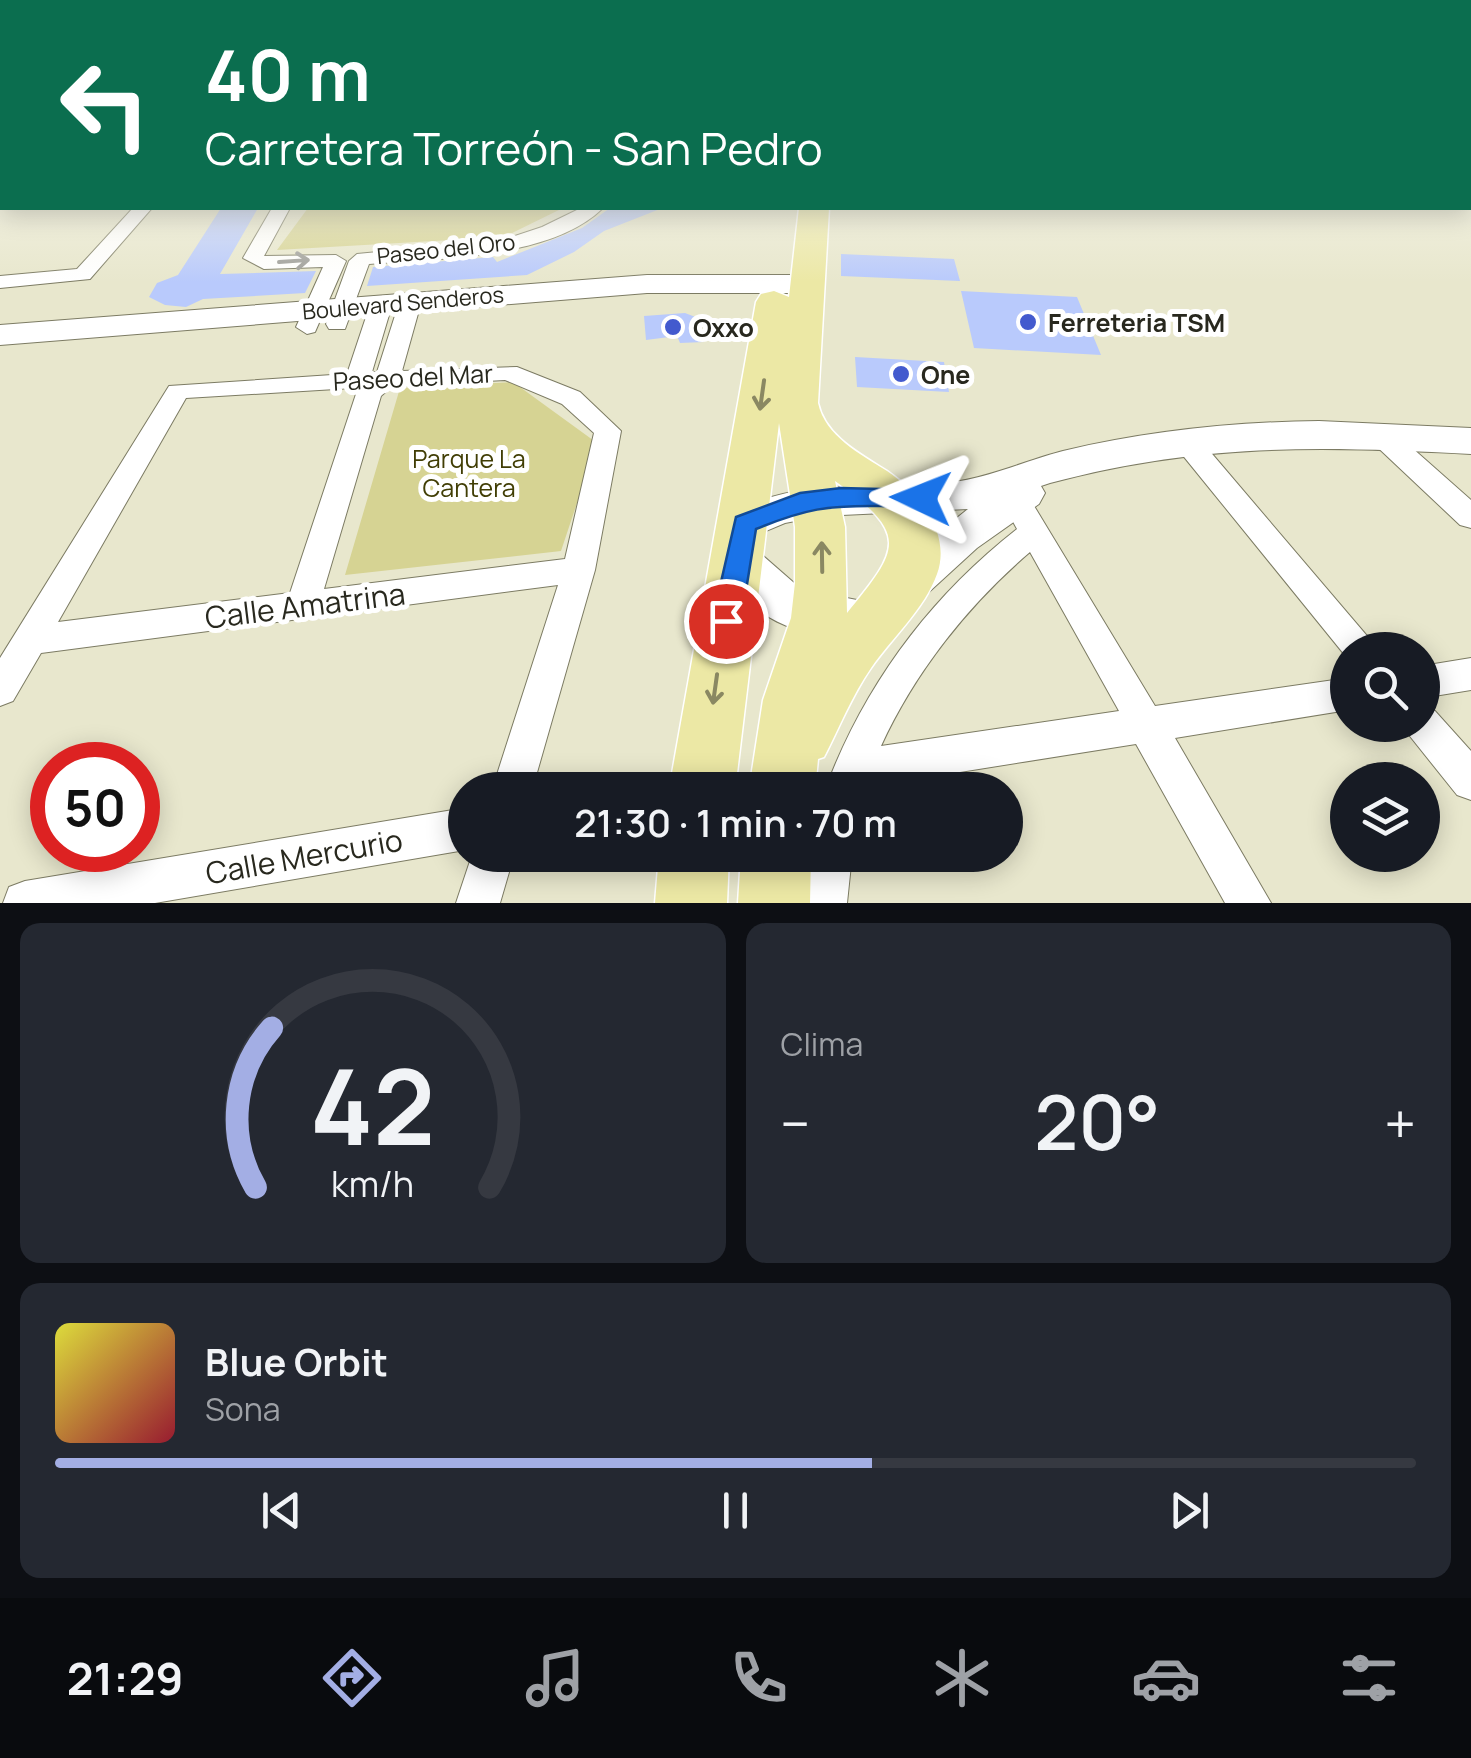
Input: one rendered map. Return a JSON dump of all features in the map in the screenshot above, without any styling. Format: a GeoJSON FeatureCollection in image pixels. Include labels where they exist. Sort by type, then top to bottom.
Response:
{"type":"FeatureCollection","features":[{"type":"Feature","properties":{"kind":"main road"},"geometry":{"type":"LineString","coordinates":[[784,772],[793,700],[819,618],[823,561],[798,417],[786,210]]}},
{"type":"Feature","properties":{"kind":"main road"},"geometry":{"type":"LineString","coordinates":[[704,772],[741,542],[791,291],[813,210]]}},
{"type":"Feature","properties":{"kind":"main road","name":"Boulevard Senderos"},"geometry":{"type":"LineString","coordinates":[[0,336],[791,291]]}},
{"type":"Feature","properties":{"kind":"main road","name":"Boulevard Senderos"},"geometry":{"type":"LineString","coordinates":[[0,350],[326,317]]}},
{"type":"Feature","properties":{"kind":"main road"},"geometry":{"type":"LineString","coordinates":[[787,772],[848,654],[912,572],[914,540],[891,498],[830,453],[798,417]]}},
{"type":"Feature","properties":{"kind":"main road"},"geometry":{"type":"LineString","coordinates":[[741,542],[782,506],[814,500],[974,494],[1048,469],[1186,440],[1300,433],[1471,441]]}},
{"type":"Feature","properties":{"kind":"main road"},"geometry":{"type":"LineString","coordinates":[[741,542],[770,596],[794,610],[819,618],[867,609],[897,593],[961,536],[1024,516],[1081,464]]}},
{"type":"Feature","properties":{"kind":"main road"},"geometry":{"type":"LineString","coordinates":[[691,903],[693,872]]}},
{"type":"Feature","properties":{"kind":"main road"},"geometry":{"type":"LineString","coordinates":[[774,903],[775,872]]}},
{"type":"Feature","properties":{"kind":"street"},"geometry":{"type":"LineString","coordinates":[[0,282],[83,275],[142,210]]}},
{"type":"Feature","properties":{"kind":"street"},"geometry":{"type":"LineString","coordinates":[[280,210],[253,258],[264,262],[334,260],[326,317]]}},
{"type":"Feature","properties":{"kind":"street","name":"Paseo del Oro"},"geometry":{"type":"LineString","coordinates":[[326,317],[364,258],[505,246],[549,231],[590,210]]}},
{"type":"Feature","properties":{"kind":"street"},"geometry":{"type":"LineString","coordinates":[[303,605],[393,312]]}},
{"type":"Feature","properties":{"kind":"street","name":"Paseo del Mar"},"geometry":{"type":"LineString","coordinates":[[0,690],[178,391],[371,383],[508,372],[571,398],[608,431],[579,570],[517,772]]}},
{"type":"Feature","properties":{"kind":"street"},"geometry":{"type":"LineString","coordinates":[[1382,436],[1471,518]]}},
{"type":"Feature","properties":{"kind":"street"},"geometry":{"type":"LineString","coordinates":[[1186,440],[1346,632]]}},
{"type":"Feature","properties":{"kind":"street"},"geometry":{"type":"LineString","coordinates":[[1024,516],[1249,903]]}},
{"type":"Feature","properties":{"kind":"street"},"geometry":{"type":"LineString","coordinates":[[852,772],[880,710],[967,591],[1003,555],[1024,516]]}},
{"type":"Feature","properties":{"kind":"street","name":"Calle Amatrina"},"geometry":{"type":"LineString","coordinates":[[30,640],[579,570]]}},
{"type":"Feature","properties":{"kind":"street"},"geometry":{"type":"LineString","coordinates":[[1440,679],[1471,674]]}},
{"type":"Feature","properties":{"kind":"street"},"geometry":{"type":"LineString","coordinates":[[891,772],[1144,725],[1330,697]]}},
{"type":"Feature","properties":{"kind":"street"},"geometry":{"type":"LineString","coordinates":[[1438,742],[1471,781]]}},
{"type":"Feature","properties":{"kind":"street","name":"Calle Mercurio"},"geometry":{"type":"LineString","coordinates":[[25,903],[448,832]]}},
{"type":"Feature","properties":{"kind":"street"},"geometry":{"type":"LineString","coordinates":[[478,903],[487,872]]}},
{"type":"Feature","properties":{"kind":"street"},"geometry":{"type":"LineString","coordinates":[[825,903],[828,872]]}},
{"type":"Feature","properties":{"kind":"green space"},"geometry":{"type":"Polygon","coordinates":[[[307,210],[559,210],[504,237],[277,250],[307,210]]]}},
{"type":"Feature","properties":{"kind":"green space","name":"Parque La Cantera"},"geometry":{"type":"Polygon","coordinates":[[[513,382],[597,443],[561,551],[345,575],[400,388],[513,382]]]}},
{"type":"Feature","properties":{"kind":"building"},"geometry":{"type":"Polygon","coordinates":[[[220,210],[257,210],[220,274],[316,271],[305,293],[203,299],[186,307],[165,305],[149,297],[157,283],[178,275],[220,210]]]}},
{"type":"Feature","properties":{"kind":"building"},"geometry":{"type":"Polygon","coordinates":[[[607,210],[657,210],[604,231],[574,252],[527,275],[367,286],[373,267],[493,257],[497,262],[582,228],[607,210]]]}},
{"type":"Feature","properties":{"kind":"building"},"geometry":{"type":"Polygon","coordinates":[[[841,254],[954,259],[960,281],[841,276],[841,254]]]}},
{"type":"Feature","properties":{"kind":"building","name":"Ferreteria TSM"},"geometry":{"type":"Polygon","coordinates":[[[961,291],[1077,297],[1101,355],[974,348],[961,291]]]}},
{"type":"Feature","properties":{"kind":"building","name":"Oxxo"},"geometry":{"type":"Polygon","coordinates":[[[685,313],[698,318],[704,342],[680,343],[677,336],[646,340],[644,316],[685,313]]]}},
{"type":"Feature","properties":{"kind":"building","name":"One"},"geometry":{"type":"Polygon","coordinates":[[[855,357],[944,362],[949,392],[857,387],[855,357]]]}},
{"type":"Feature","properties":{"kind":"place","name":"Ferreteria TSM"},"geometry":{"type":"Point","coordinates":[1028,322]}},
{"type":"Feature","properties":{"kind":"place","name":"Oxxo"},"geometry":{"type":"Point","coordinates":[673,327]}},
{"type":"Feature","properties":{"kind":"place","name":"One"},"geometry":{"type":"Point","coordinates":[901,374]}},
{"type":"Feature","properties":{"kind":"route"},"geometry":{"type":"LineString","coordinates":[[726,621],[745,524],[800,501],[872,496],[921,498]]}}]}
